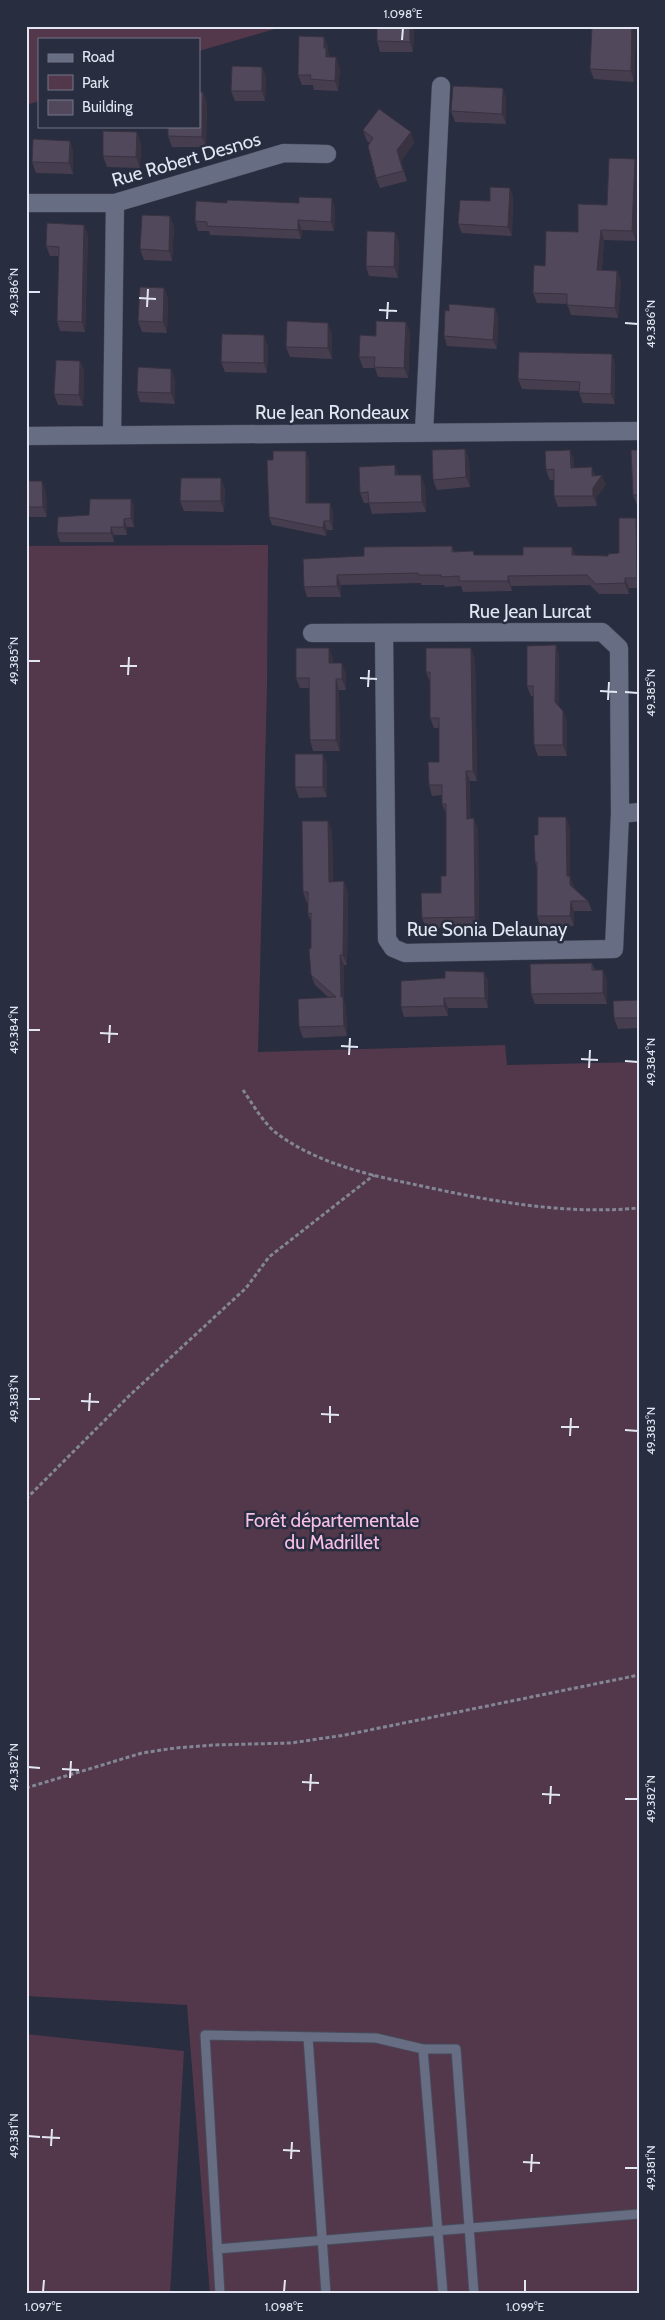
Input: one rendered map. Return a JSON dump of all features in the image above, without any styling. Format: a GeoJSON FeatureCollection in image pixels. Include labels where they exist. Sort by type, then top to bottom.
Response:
{"type":"FeatureCollection","features":[{"type":"Feature","properties":{"kind":"street"},"geometry":{"type":"LineString","coordinates":[[424,432],[440,86]]}},
{"type":"Feature","properties":{"kind":"street","name":"Rue Robert Desnos"},"geometry":{"type":"LineString","coordinates":[[26,203],[116,203],[284,153],[327,154]]}},
{"type":"Feature","properties":{"kind":"street"},"geometry":{"type":"LineString","coordinates":[[112,435],[116,203]]}},
{"type":"Feature","properties":{"kind":"street","name":"Rue Jean Rondeaux"},"geometry":{"type":"LineString","coordinates":[[26,436],[639,431]]}},
{"type":"Feature","properties":{"kind":"street","name":"Rue Jean Lurcat"},"geometry":{"type":"LineString","coordinates":[[312,633],[602,632],[619,648],[620,814]]}},
{"type":"Feature","properties":{"kind":"street","name":"Rue Sonia Delaunay"},"geometry":{"type":"LineString","coordinates":[[384,633],[387,938],[393,948],[405,953],[614,949],[620,814]]}},
{"type":"Feature","properties":{"kind":"street"},"geometry":{"type":"LineString","coordinates":[[620,814],[639,812]]}},
{"type":"Feature","properties":{"kind":"lane"},"geometry":{"type":"LineString","coordinates":[[220,2294],[205,2035],[376,2038],[423,2049],[456,2049],[474,2294]]}},
{"type":"Feature","properties":{"kind":"lane"},"geometry":{"type":"LineString","coordinates":[[308,2037],[326,2294]]}},
{"type":"Feature","properties":{"kind":"lane"},"geometry":{"type":"LineString","coordinates":[[423,2049],[444,2294]]}},
{"type":"Feature","properties":{"kind":"lane"},"geometry":{"type":"LineString","coordinates":[[217,2248],[639,2214]]}},
{"type":"Feature","properties":{"kind":"path"},"geometry":{"type":"LineString","coordinates":[[243,1090],[274,1131],[302,1148],[320,1156],[374,1175],[455,1194],[527,1206],[579,1211],[639,1208]]}},
{"type":"Feature","properties":{"kind":"path"},"geometry":{"type":"LineString","coordinates":[[26,1499],[130,1395],[246,1288],[269,1257],[374,1175]]}},
{"type":"Feature","properties":{"kind":"path"},"geometry":{"type":"LineString","coordinates":[[26,1788],[142,1753],[214,1745],[291,1743],[346,1735],[420,1718],[639,1675]]}},
{"type":"Feature","properties":{"kind":"green space"},"geometry":{"type":"Polygon","coordinates":[[[26,26],[285,26],[200,51],[200,38],[38,38],[38,101],[26,105],[26,26]]]}},
{"type":"Feature","properties":{"kind":"green space","name":"Forêt départementale du Madrillet"},"geometry":{"type":"Polygon","coordinates":[[[268,545],[267,686],[258,1052],[505,1045],[507,1065],[639,1062],[639,2294],[210,2294],[187,2005],[26,1996],[26,546],[268,545]]]}},
{"type":"Feature","properties":{"kind":"green space"},"geometry":{"type":"Polygon","coordinates":[[[26,2034],[184,2051],[170,2294],[26,2294],[26,2034]]]}},
{"type":"Feature","properties":{"kind":"building"},"geometry":{"type":"Polygon","coordinates":[[[377,26],[410,26],[410,42],[377,41],[377,26]]]}},
{"type":"Feature","properties":{"kind":"building"},"geometry":{"type":"Polygon","coordinates":[[[592,26],[632,26],[631,71],[590,69],[592,26]]]}},
{"type":"Feature","properties":{"kind":"building"},"geometry":{"type":"Polygon","coordinates":[[[299,36],[324,37],[326,57],[336,57],[335,81],[310,79],[311,75],[298,75],[299,36]]]}},
{"type":"Feature","properties":{"kind":"building"},"geometry":{"type":"Polygon","coordinates":[[[232,66],[262,67],[262,91],[231,91],[232,66]]]}},
{"type":"Feature","properties":{"kind":"building"},"geometry":{"type":"Polygon","coordinates":[[[453,86],[503,88],[502,114],[451,111],[453,86]]]}},
{"type":"Feature","properties":{"kind":"building"},"geometry":{"type":"Polygon","coordinates":[[[200,92],[203,92],[202,137],[168,136],[168,128],[200,128],[200,92]]]}},
{"type":"Feature","properties":{"kind":"building"},"geometry":{"type":"Polygon","coordinates":[[[379,109],[411,132],[397,150],[403,171],[376,178],[368,146],[373,138],[363,130],[379,109]]]}},
{"type":"Feature","properties":{"kind":"building"},"geometry":{"type":"Polygon","coordinates":[[[103,131],[137,132],[136,157],[103,156],[103,131]]]}},
{"type":"Feature","properties":{"kind":"building"},"geometry":{"type":"Polygon","coordinates":[[[33,139],[70,141],[69,163],[32,162],[33,139]]]}},
{"type":"Feature","properties":{"kind":"building"},"geometry":{"type":"Polygon","coordinates":[[[609,158],[635,159],[632,231],[601,230],[597,270],[617,271],[615,308],[567,305],[567,294],[533,293],[534,265],[545,266],[546,231],[578,232],[578,204],[607,205],[609,158]]]}},
{"type":"Feature","properties":{"kind":"building"},"geometry":{"type":"Polygon","coordinates":[[[490,187],[510,188],[508,227],[458,224],[460,200],[490,201],[490,187]]]}},
{"type":"Feature","properties":{"kind":"building"},"geometry":{"type":"Polygon","coordinates":[[[299,197],[332,198],[331,222],[298,220],[298,230],[207,226],[207,222],[195,221],[196,201],[227,203],[227,200],[299,203],[299,197]]]}},
{"type":"Feature","properties":{"kind":"building"},"geometry":{"type":"Polygon","coordinates":[[[142,215],[170,216],[169,251],[140,249],[142,215]]]}},
{"type":"Feature","properties":{"kind":"building"},"geometry":{"type":"Polygon","coordinates":[[[47,223],[84,225],[82,322],[57,321],[59,247],[46,246],[47,223]]]}},
{"type":"Feature","properties":{"kind":"building"},"geometry":{"type":"Polygon","coordinates":[[[367,231],[395,232],[394,267],[366,266],[367,231]]]}},
{"type":"Feature","properties":{"kind":"building"},"geometry":{"type":"Polygon","coordinates":[[[140,287],[164,288],[163,322],[138,321],[140,287]]]}},
{"type":"Feature","properties":{"kind":"building"},"geometry":{"type":"Polygon","coordinates":[[[449,304],[495,308],[493,340],[444,336],[445,310],[449,311],[449,304]]]}},
{"type":"Feature","properties":{"kind":"building"},"geometry":{"type":"Polygon","coordinates":[[[287,321],[328,323],[328,348],[286,347],[287,321]]]}},
{"type":"Feature","properties":{"kind":"building"},"geometry":{"type":"Polygon","coordinates":[[[376,321],[406,322],[404,368],[374,367],[375,357],[359,357],[360,335],[376,336],[376,321]]]}},
{"type":"Feature","properties":{"kind":"building"},"geometry":{"type":"Polygon","coordinates":[[[222,334],[264,335],[264,363],[221,362],[222,334]]]}},
{"type":"Feature","properties":{"kind":"building"},"geometry":{"type":"Polygon","coordinates":[[[519,352],[612,354],[611,394],[579,393],[580,382],[518,379],[519,352]]]}},
{"type":"Feature","properties":{"kind":"building"},"geometry":{"type":"Polygon","coordinates":[[[56,360],[80,361],[79,395],[54,394],[56,360]]]}},
{"type":"Feature","properties":{"kind":"building"},"geometry":{"type":"Polygon","coordinates":[[[138,367],[171,369],[171,393],[137,392],[138,367]]]}},
{"type":"Feature","properties":{"kind":"building"},"geometry":{"type":"Polygon","coordinates":[[[465,449],[466,477],[433,480],[432,450],[465,449]]]}},
{"type":"Feature","properties":{"kind":"building"},"geometry":{"type":"Polygon","coordinates":[[[570,450],[571,468],[592,467],[592,476],[602,475],[593,488],[593,496],[554,496],[554,469],[546,470],[545,451],[570,450]]]}},
{"type":"Feature","properties":{"kind":"building"},"geometry":{"type":"Polygon","coordinates":[[[631,450],[639,450],[639,495],[633,495],[631,450]]]}},
{"type":"Feature","properties":{"kind":"building"},"geometry":{"type":"Polygon","coordinates":[[[273,451],[306,451],[306,503],[330,503],[330,521],[324,521],[323,528],[269,517],[267,460],[273,460],[273,451]]]}},
{"type":"Feature","properties":{"kind":"building"},"geometry":{"type":"Polygon","coordinates":[[[395,465],[395,475],[421,475],[422,502],[369,503],[368,492],[360,493],[359,467],[395,465]]]}},
{"type":"Feature","properties":{"kind":"building"},"geometry":{"type":"Polygon","coordinates":[[[181,478],[221,478],[221,501],[180,501],[181,478]]]}},
{"type":"Feature","properties":{"kind":"building"},"geometry":{"type":"Polygon","coordinates":[[[26,481],[42,481],[43,507],[26,507],[26,481]]]}},
{"type":"Feature","properties":{"kind":"building"},"geometry":{"type":"Polygon","coordinates":[[[90,499],[131,499],[131,518],[124,519],[124,527],[111,527],[111,533],[57,533],[58,517],[89,515],[90,499]]]}},
{"type":"Feature","properties":{"kind":"building"},"geometry":{"type":"Polygon","coordinates":[[[619,518],[636,518],[637,578],[625,578],[625,583],[596,584],[587,575],[508,576],[508,581],[459,581],[459,576],[441,577],[441,575],[418,575],[418,573],[337,575],[337,586],[304,587],[303,559],[364,556],[364,547],[452,546],[452,552],[473,551],[474,555],[523,555],[523,547],[572,547],[572,555],[608,556],[608,554],[619,553],[619,518]]]}},
{"type":"Feature","properties":{"kind":"building"},"geometry":{"type":"Polygon","coordinates":[[[556,645],[555,702],[563,711],[563,745],[534,745],[533,686],[527,686],[527,646],[556,645]]]}},
{"type":"Feature","properties":{"kind":"building"},"geometry":{"type":"Polygon","coordinates":[[[296,648],[329,648],[329,663],[342,663],[342,679],[336,679],[336,740],[310,740],[309,678],[296,678],[296,648]]]}},
{"type":"Feature","properties":{"kind":"building"},"geometry":{"type":"Polygon","coordinates":[[[426,648],[471,648],[473,771],[466,771],[467,819],[474,818],[475,917],[422,918],[421,893],[441,893],[441,876],[446,876],[446,804],[442,804],[442,785],[429,785],[428,762],[439,762],[439,718],[430,718],[430,672],[426,672],[426,648]]]}},
{"type":"Feature","properties":{"kind":"building"},"geometry":{"type":"Polygon","coordinates":[[[295,754],[323,754],[323,787],[295,787],[295,754]]]}},
{"type":"Feature","properties":{"kind":"building"},"geometry":{"type":"Polygon","coordinates":[[[538,817],[566,817],[567,876],[570,876],[570,885],[588,901],[571,901],[570,916],[537,916],[537,862],[535,862],[534,835],[538,835],[538,817]]]}},
{"type":"Feature","properties":{"kind":"building"},"geometry":{"type":"Polygon","coordinates":[[[302,821],[328,821],[329,882],[344,881],[343,955],[340,955],[344,1026],[299,1027],[298,999],[336,997],[311,975],[309,949],[311,948],[311,913],[308,914],[308,892],[303,892],[302,821]]]}},
{"type":"Feature","properties":{"kind":"building"},"geometry":{"type":"Polygon","coordinates":[[[592,963],[592,970],[603,970],[603,993],[531,994],[530,964],[592,963]]]}},
{"type":"Feature","properties":{"kind":"building"},"geometry":{"type":"Polygon","coordinates":[[[445,971],[484,972],[485,998],[444,998],[444,1006],[401,1007],[401,981],[445,978],[445,971]]]}},
{"type":"Feature","properties":{"kind":"building"},"geometry":{"type":"Polygon","coordinates":[[[639,1000],[639,1018],[614,1018],[613,1001],[639,1000]]]}}]}
